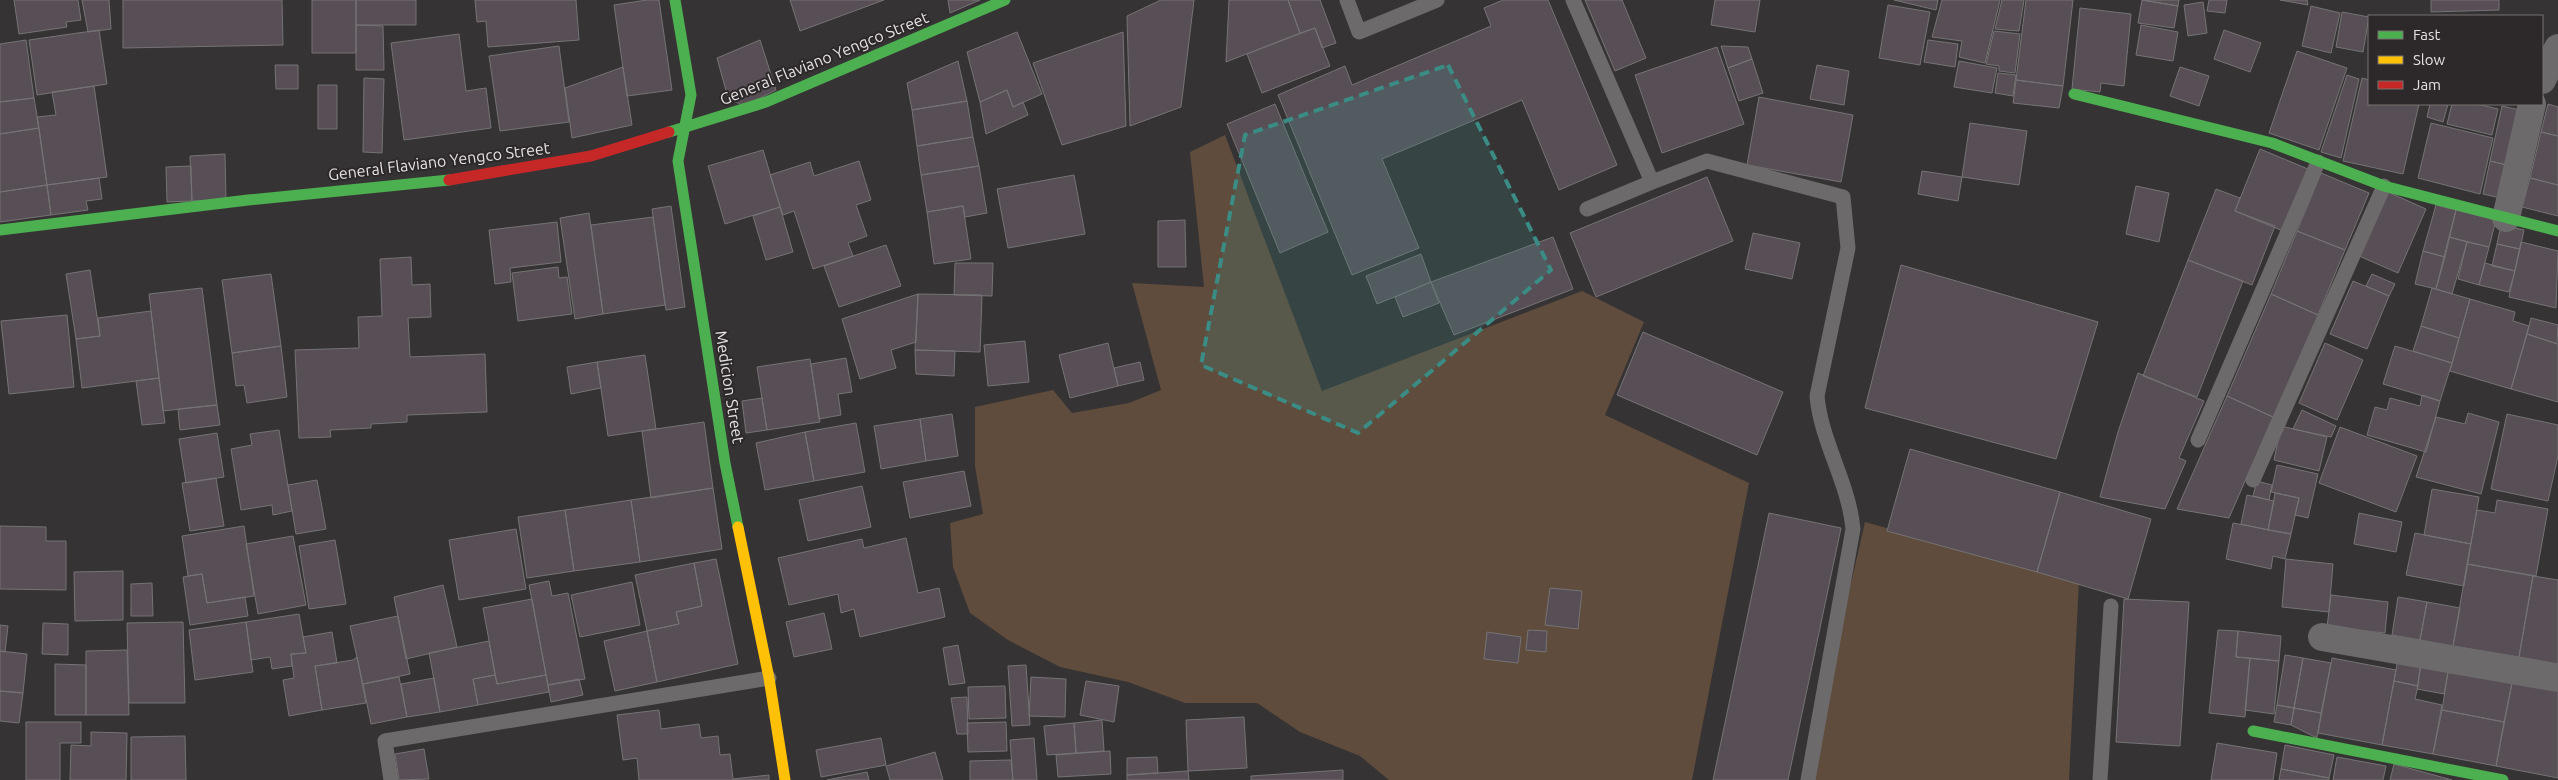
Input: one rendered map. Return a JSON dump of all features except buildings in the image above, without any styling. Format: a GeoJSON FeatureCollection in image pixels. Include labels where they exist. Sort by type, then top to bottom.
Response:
{"type":"FeatureCollection","features":[{"type":"Feature","properties":{"kind":"street","name":"Medicion Street"},"geometry":{"type":"LineString","coordinates":[[676,0],[692,95],[686,128],[679,142],[678,161],[725,463],[768,678],[785,780]]}},
{"type":"Feature","properties":{"kind":"street","name":"General Flaviano Yengco Street"},"geometry":{"type":"LineString","coordinates":[[0,230],[248,200],[457,178],[540,166],[591,156],[766,102],[1005,0]]}},
{"type":"Feature","properties":{"kind":"street"},"geometry":{"type":"LineString","coordinates":[[2543,78],[2558,48]]}},
{"type":"Feature","properties":{"kind":"street"},"geometry":{"type":"LineString","coordinates":[[2074,94],[2240,134],[2384,186],[2558,231]]}},
{"type":"Feature","properties":{"kind":"street"},"geometry":{"type":"LineString","coordinates":[[2506,218],[2532,105]]}},
{"type":"Feature","properties":{"kind":"street"},"geometry":{"type":"LineString","coordinates":[[2322,637],[2558,678]]}},
{"type":"Feature","properties":{"kind":"street"},"geometry":{"type":"LineString","coordinates":[[2253,731],[2503,780]]}},
{"type":"Feature","properties":{"kind":"lane"},"geometry":{"type":"LineString","coordinates":[[1347,0],[1359,32],[1437,0]]}},
{"type":"Feature","properties":{"kind":"lane"},"geometry":{"type":"LineString","coordinates":[[1573,0],[1652,182]]}},
{"type":"Feature","properties":{"kind":"lane"},"geometry":{"type":"LineString","coordinates":[[1587,209],[1707,161],[1843,197],[1848,248],[1817,396],[1818,415],[1851,511],[1853,529],[1808,780]]}},
{"type":"Feature","properties":{"kind":"lane"},"geometry":{"type":"LineString","coordinates":[[2198,440],[2318,162]]}},
{"type":"Feature","properties":{"kind":"lane"},"geometry":{"type":"LineString","coordinates":[[2253,480],[2384,186]]}},
{"type":"Feature","properties":{"kind":"lane"},"geometry":{"type":"LineString","coordinates":[[2100,780],[2110,606]]}},
{"type":"Feature","properties":{"kind":"lane"},"geometry":{"type":"LineString","coordinates":[[391,780],[385,741],[768,678]]}},
{"type":"Feature","properties":{"kind":"highlighted area"},"geometry":{"type":"Polygon","coordinates":[[[1448,65],[1551,270],[1358,433],[1201,365],[1245,135],[1448,65]]]}},
{"type":"Feature","properties":{"kind":"shaded area"},"geometry":{"type":"Polygon","coordinates":[[[1225,135],[1322,391],[1582,291],[1644,322],[1605,415],[1749,483],[1692,780],[1389,780],[1360,756],[1300,732],[1257,703],[1185,703],[1128,682],[1060,667],[1008,640],[970,613],[953,567],[950,523],[983,514],[975,466],[975,407],[1053,390],[1072,413],[1129,403],[1161,390],[1132,283],[1204,287],[1190,152],[1225,135]]]}},
{"type":"Feature","properties":{"kind":"shaded area"},"geometry":{"type":"Polygon","coordinates":[[[1865,522],[2079,581],[2069,780],[1806,780],[1865,522]]]}},
{"type":"Feature","properties":{"kind":"traffic: fast"},"geometry":{"type":"LineString","coordinates":[[675,0],[691,95],[678,161],[725,463],[738,527]]}},
{"type":"Feature","properties":{"kind":"traffic: fast"},"geometry":{"type":"LineString","coordinates":[[669,132],[766,102],[1005,0]]}},
{"type":"Feature","properties":{"kind":"traffic: fast"},"geometry":{"type":"LineString","coordinates":[[2074,94],[2272,143],[2384,186],[2558,231]]}},
{"type":"Feature","properties":{"kind":"traffic: fast"},"geometry":{"type":"LineString","coordinates":[[0,230],[248,200],[449,180]]}},
{"type":"Feature","properties":{"kind":"traffic: fast"},"geometry":{"type":"LineString","coordinates":[[2253,731],[2503,780]]}},
{"type":"Feature","properties":{"kind":"traffic: slow"},"geometry":{"type":"LineString","coordinates":[[738,527],[769,678],[785,780]]}},
{"type":"Feature","properties":{"kind":"traffic: jam"},"geometry":{"type":"LineString","coordinates":[[449,180],[591,156],[669,132]]}}]}
